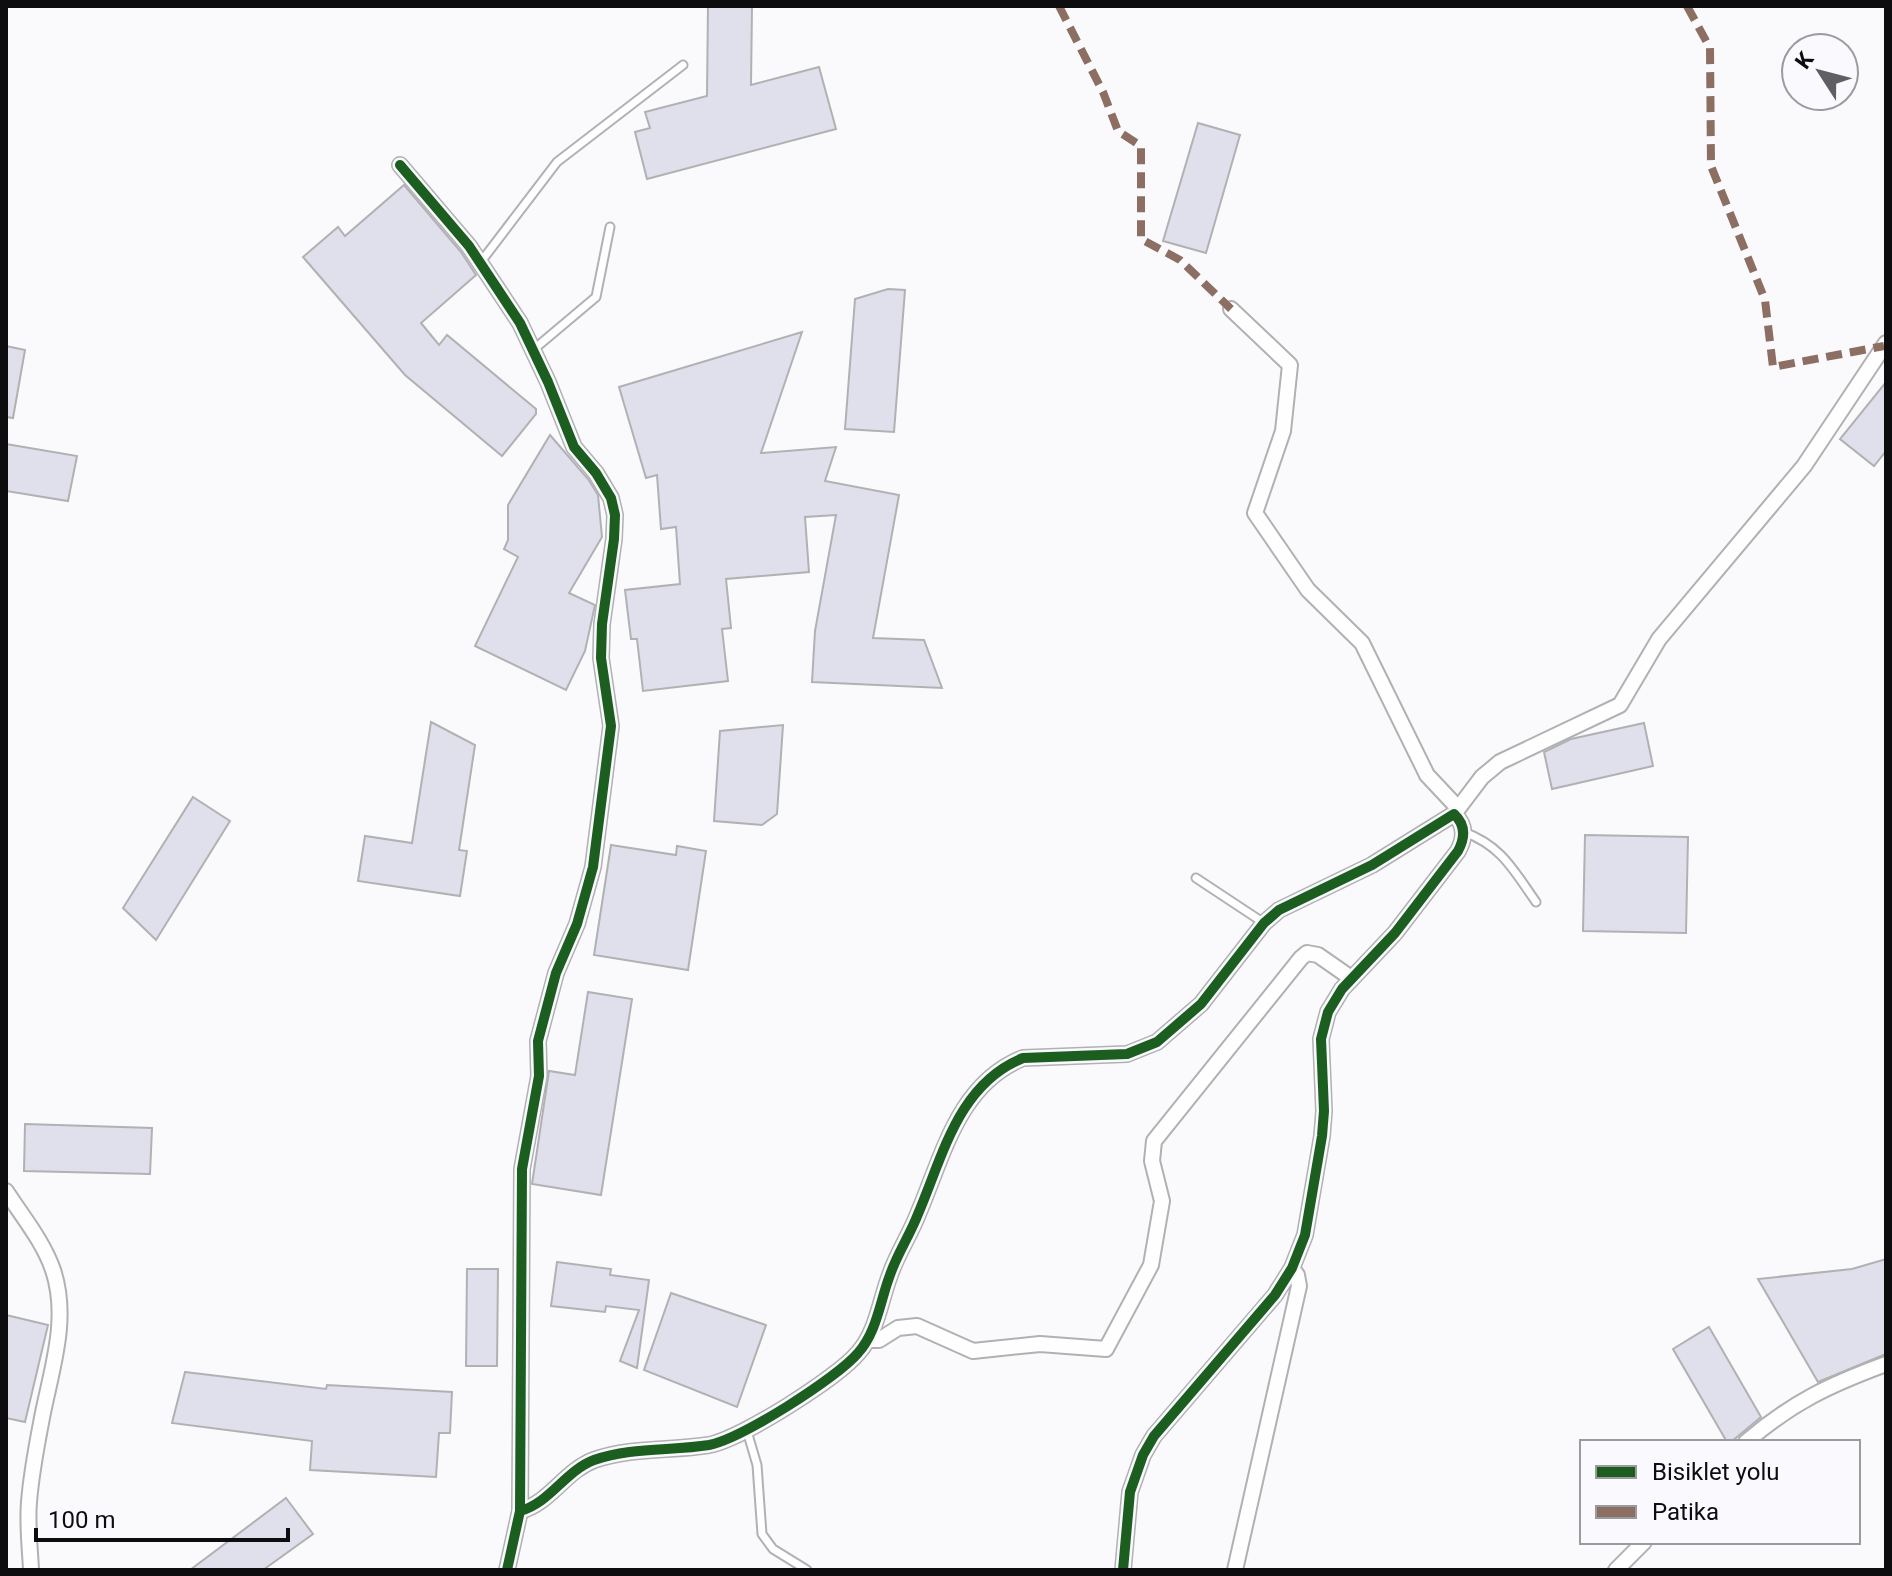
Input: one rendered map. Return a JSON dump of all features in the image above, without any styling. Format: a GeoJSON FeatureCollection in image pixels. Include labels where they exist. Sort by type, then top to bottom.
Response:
{"type":"FeatureCollection","features":[{"type":"Feature","properties":{"kind":"street"},"geometry":{"type":"LineString","coordinates":[[400,165],[469,246],[520,323],[574,447],[596,473],[611,498],[615,515],[601,658],[611,726],[593,867],[577,924],[556,973],[538,1041],[539,1076],[522,1169],[520,1511],[507,1570]]}},
{"type":"Feature","properties":{"kind":"street"},"geometry":{"type":"LineString","coordinates":[[1123,1570],[1130,1492],[1143,1455],[1154,1436],[1275,1295],[1292,1268],[1305,1235],[1322,1136],[1321,1039],[1328,1012],[1351,978],[1395,933],[1441,876],[1463,842],[1464,832],[1456,811],[1427,775],[1362,643],[1308,590],[1255,513],[1283,431],[1290,365],[1231,309]]}},
{"type":"Feature","properties":{"kind":"street"},"geometry":{"type":"LineString","coordinates":[[520,1511],[536,1505],[573,1471],[599,1458],[708,1445],[747,1431],[842,1368],[868,1340],[890,1273],[918,1216],[942,1153],[966,1104],[982,1083],[1008,1064],[1023,1058],[1127,1054],[1157,1042],[1215,989],[1264,923],[1279,910],[1372,865],[1456,811],[1482,777],[1500,762],[1620,705],[1659,639],[1804,466],[1886,343]]}},
{"type":"Feature","properties":{"kind":"street"},"geometry":{"type":"LineString","coordinates":[[868,1340],[879,1340],[898,1328],[917,1326],[973,1351],[1040,1344],[1106,1349],[1151,1265],[1162,1201],[1152,1161],[1154,1141],[1307,953],[1318,955],[1351,978]]}},
{"type":"Feature","properties":{"kind":"street"},"geometry":{"type":"LineString","coordinates":[[6,1191],[44,1248],[54,1273],[58,1299],[59,1329],[54,1364],[41,1420],[28,1504],[31,1570]]}},
{"type":"Feature","properties":{"kind":"street"},"geometry":{"type":"LineString","coordinates":[[1235,1570],[1299,1286],[1292,1268]]}},
{"type":"Feature","properties":{"kind":"street"},"geometry":{"type":"LineString","coordinates":[[1749,1440],[1794,1404],[1828,1386],[1886,1364]]}},
{"type":"Feature","properties":{"kind":"street"},"geometry":{"type":"LineString","coordinates":[[1616,1570],[1642,1544]]}},
{"type":"Feature","properties":{"kind":"lane"},"geometry":{"type":"LineString","coordinates":[[480,263],[557,162],[683,65]]}},
{"type":"Feature","properties":{"kind":"lane"},"geometry":{"type":"LineString","coordinates":[[533,351],[596,297],[610,227]]}},
{"type":"Feature","properties":{"kind":"lane"},"geometry":{"type":"LineString","coordinates":[[1464,832],[1482,838],[1503,855],[1536,902]]}},
{"type":"Feature","properties":{"kind":"lane"},"geometry":{"type":"LineString","coordinates":[[1196,878],[1264,923]]}},
{"type":"Feature","properties":{"kind":"lane"},"geometry":{"type":"LineString","coordinates":[[747,1431],[757,1465],[762,1534],[773,1549],[807,1570]]}},
{"type":"Feature","properties":{"kind":"building"},"geometry":{"type":"Polygon","coordinates":[[[708,6],[752,6],[751,85],[819,67],[836,129],[647,179],[635,132],[650,128],[645,112],[707,96],[708,6]]]}},
{"type":"Feature","properties":{"kind":"building"},"geometry":{"type":"Polygon","coordinates":[[[1198,123],[1240,135],[1206,253],[1163,241],[1198,123]]]}},
{"type":"Feature","properties":{"kind":"building"},"geometry":{"type":"Polygon","coordinates":[[[404,185],[461,252],[476,275],[421,323],[439,345],[447,335],[536,409],[536,414],[502,456],[405,375],[303,257],[338,227],[345,236],[404,185]]]}},
{"type":"Feature","properties":{"kind":"building"},"geometry":{"type":"Polygon","coordinates":[[[888,289],[905,290],[894,432],[845,429],[855,299],[888,289]]]}},
{"type":"Feature","properties":{"kind":"building"},"geometry":{"type":"Polygon","coordinates":[[[802,332],[761,453],[836,447],[825,481],[899,495],[873,638],[924,640],[942,688],[812,682],[815,631],[836,515],[805,517],[809,572],[726,579],[731,628],[722,629],[728,681],[643,691],[637,639],[631,639],[625,590],[680,584],[676,527],[661,529],[657,475],[646,478],[619,387],[802,332]]]}},
{"type":"Feature","properties":{"kind":"building"},"geometry":{"type":"Polygon","coordinates":[[[6,346],[25,350],[13,418],[6,417],[6,346]]]}},
{"type":"Feature","properties":{"kind":"building"},"geometry":{"type":"Polygon","coordinates":[[[1886,382],[1886,451],[1874,466],[1840,439],[1886,382]]]}},
{"type":"Feature","properties":{"kind":"building"},"geometry":{"type":"Polygon","coordinates":[[[550,435],[598,495],[602,537],[569,593],[595,605],[585,651],[566,690],[475,646],[518,557],[504,549],[508,540],[508,505],[550,435]]]}},
{"type":"Feature","properties":{"kind":"building"},"geometry":{"type":"Polygon","coordinates":[[[6,444],[77,456],[68,501],[6,491],[6,444]]]}},
{"type":"Feature","properties":{"kind":"building"},"geometry":{"type":"Polygon","coordinates":[[[431,722],[475,745],[459,850],[467,851],[460,896],[358,881],[365,836],[412,843],[431,722]]]}},
{"type":"Feature","properties":{"kind":"building"},"geometry":{"type":"Polygon","coordinates":[[[1644,723],[1653,766],[1552,789],[1544,752],[1571,739],[1644,723]]]}},
{"type":"Feature","properties":{"kind":"building"},"geometry":{"type":"Polygon","coordinates":[[[783,725],[777,814],[762,825],[714,821],[720,731],[783,725]]]}},
{"type":"Feature","properties":{"kind":"building"},"geometry":{"type":"Polygon","coordinates":[[[193,797],[230,821],[156,940],[123,908],[193,797]]]}},
{"type":"Feature","properties":{"kind":"building"},"geometry":{"type":"Polygon","coordinates":[[[1585,835],[1688,837],[1686,933],[1583,931],[1585,835]]]}},
{"type":"Feature","properties":{"kind":"building"},"geometry":{"type":"Polygon","coordinates":[[[611,845],[676,855],[677,846],[706,851],[688,970],[594,955],[611,845]]]}},
{"type":"Feature","properties":{"kind":"building"},"geometry":{"type":"Polygon","coordinates":[[[588,992],[632,999],[601,1195],[532,1184],[549,1071],[575,1075],[588,992]]]}},
{"type":"Feature","properties":{"kind":"building"},"geometry":{"type":"Polygon","coordinates":[[[25,1124],[152,1128],[150,1174],[24,1171],[25,1124]]]}},
{"type":"Feature","properties":{"kind":"building"},"geometry":{"type":"Polygon","coordinates":[[[1886,1259],[1886,1354],[1818,1382],[1758,1279],[1852,1269],[1886,1259]]]}},
{"type":"Feature","properties":{"kind":"building"},"geometry":{"type":"Polygon","coordinates":[[[557,1262],[611,1269],[610,1275],[649,1280],[637,1368],[620,1361],[639,1310],[606,1306],[605,1312],[551,1306],[557,1262]]]}},
{"type":"Feature","properties":{"kind":"building"},"geometry":{"type":"Polygon","coordinates":[[[467,1269],[498,1269],[497,1366],[466,1366],[467,1269]]]}},
{"type":"Feature","properties":{"kind":"building"},"geometry":{"type":"Polygon","coordinates":[[[671,1293],[766,1325],[737,1407],[644,1370],[671,1293]]]}},
{"type":"Feature","properties":{"kind":"building"},"geometry":{"type":"Polygon","coordinates":[[[6,1315],[48,1325],[25,1422],[6,1418],[6,1315]]]}},
{"type":"Feature","properties":{"kind":"building"},"geometry":{"type":"Polygon","coordinates":[[[1709,1327],[1761,1417],[1733,1440],[1726,1440],[1673,1349],[1709,1327]]]}},
{"type":"Feature","properties":{"kind":"building"},"geometry":{"type":"Polygon","coordinates":[[[185,1372],[326,1389],[327,1385],[452,1392],[450,1433],[439,1433],[436,1477],[310,1470],[312,1441],[172,1423],[185,1372]]]}},
{"type":"Feature","properties":{"kind":"building"},"geometry":{"type":"Polygon","coordinates":[[[286,1498],[313,1534],[263,1570],[190,1570],[286,1498]]]}},
{"type":"Feature","properties":{"kind":"marked path"},"geometry":{"type":"LineString","coordinates":[[1059,6],[1103,92],[1118,131],[1141,146],[1141,239],[1180,260],[1231,309]]}},
{"type":"Feature","properties":{"kind":"marked path"},"geometry":{"type":"LineString","coordinates":[[1687,6],[1710,48],[1711,166],[1765,300],[1773,367],[1884,346]]}},
{"type":"Feature","properties":{"kind":"cycle path"},"geometry":{"type":"LineString","coordinates":[[400,165],[469,246],[520,323],[574,447],[596,473],[611,498],[615,515],[601,658],[611,726],[593,867],[577,924],[556,973],[538,1041],[539,1076],[522,1169],[520,1511],[507,1570]]}},
{"type":"Feature","properties":{"kind":"cycle path"},"geometry":{"type":"LineString","coordinates":[[520,1511],[540,1501],[574,1471],[594,1460],[622,1453],[695,1447],[724,1440],[765,1420],[830,1377],[858,1353],[870,1336],[893,1267],[915,1222],[945,1146],[968,1103],[983,1085],[1023,1058],[1127,1054],[1157,1042],[1201,1004],[1264,923],[1279,910],[1372,865],[1454,814],[1463,832],[1458,851],[1395,933],[1342,989],[1328,1012],[1321,1039],[1322,1136],[1305,1235],[1292,1268],[1275,1295],[1154,1436],[1143,1455],[1130,1492],[1123,1570]]}}]}
